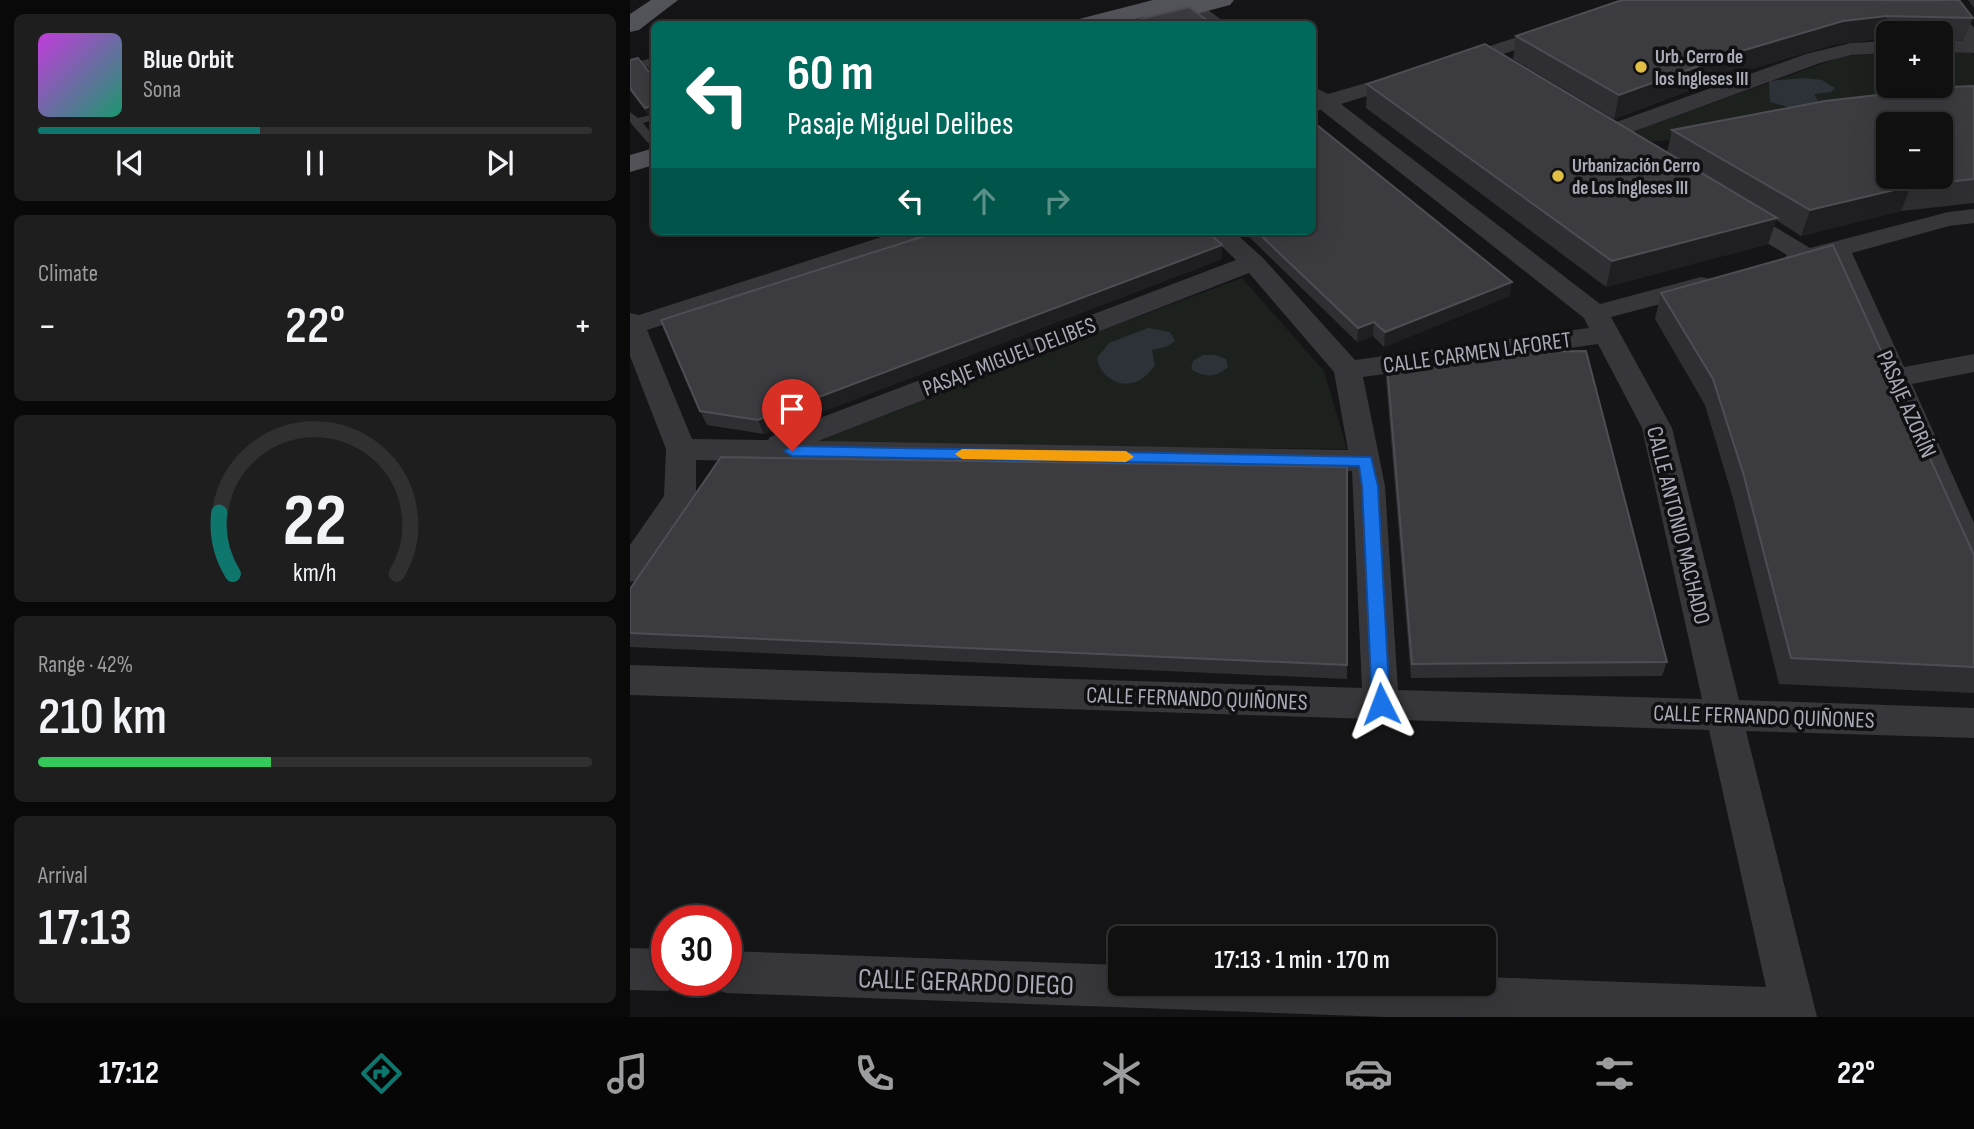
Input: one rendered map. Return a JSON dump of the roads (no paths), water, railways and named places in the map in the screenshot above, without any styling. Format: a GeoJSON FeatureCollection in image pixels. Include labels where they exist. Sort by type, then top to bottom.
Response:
{"type":"FeatureCollection","features":[{"type":"Feature","properties":{"kind":"main road"},"geometry":{"type":"LineString","coordinates":[[630,5],[638,0]]}},
{"type":"Feature","properties":{"kind":"main road"},"geometry":{"type":"LineString","coordinates":[[630,25],[666,0]]}},
{"type":"Feature","properties":{"kind":"main road"},"geometry":{"type":"LineString","coordinates":[[1103,21],[1186,4],[1222,0]]}},
{"type":"Feature","properties":{"kind":"main road"},"geometry":{"type":"LineString","coordinates":[[1140,21],[1186,4]]}},
{"type":"Feature","properties":{"kind":"street"},"geometry":{"type":"LineString","coordinates":[[1942,0],[1974,44]]}},
{"type":"Feature","properties":{"kind":"street"},"geometry":{"type":"LineString","coordinates":[[1186,4],[1212,21]]}},
{"type":"Feature","properties":{"kind":"street"},"geometry":{"type":"LineString","coordinates":[[1317,100],[1478,57],[1568,26]]}},
{"type":"Feature","properties":{"kind":"street"},"geometry":{"type":"LineString","coordinates":[[1953,45],[1974,44]]}},
{"type":"Feature","properties":{"kind":"street"},"geometry":{"type":"LineString","coordinates":[[1605,134],[1813,58],[1851,48],[1876,47]]}},
{"type":"Feature","properties":{"kind":"street"},"geometry":{"type":"LineString","coordinates":[[1478,57],[1501,71]]}},
{"type":"Feature","properties":{"kind":"street","name":"CALLE ANTONIO MACHADO"},"geometry":{"type":"LineString","coordinates":[[1317,100],[1601,324],[1657,428],[1794,1013]]}},
{"type":"Feature","properties":{"kind":"street"},"geometry":{"type":"LineString","coordinates":[[1582,120],[1626,147]]}},
{"type":"Feature","properties":{"kind":"street"},"geometry":{"type":"LineString","coordinates":[[1716,202],[1807,257]]}},
{"type":"Feature","properties":{"kind":"street"},"geometry":{"type":"LineString","coordinates":[[1768,268],[1948,219],[1974,216]]}},
{"type":"Feature","properties":{"kind":"street"},"geometry":{"type":"LineString","coordinates":[[630,570],[680,498],[681,449],[631,324],[912,235]]}},
{"type":"Feature","properties":{"kind":"street"},"geometry":{"type":"LineString","coordinates":[[1223,235],[1253,262],[1348,370],[1370,486],[1381,704]]}},
{"type":"Feature","properties":{"kind":"street","name":"PASAJE AZORÍN"},"geometry":{"type":"LineString","coordinates":[[1838,249],[1896,378],[1966,519],[1974,559]]}},
{"type":"Feature","properties":{"kind":"street","name":"PASAJE MIGUEL DELIBES"},"geometry":{"type":"LineString","coordinates":[[764,450],[1253,262]]}},
{"type":"Feature","properties":{"kind":"street","name":"CALLE CARMEN LAFORET"},"geometry":{"type":"LineString","coordinates":[[1348,370],[1601,324],[1728,278]]}},
{"type":"Feature","properties":{"kind":"street"},"geometry":{"type":"LineString","coordinates":[[1896,378],[1974,363]]}},
{"type":"Feature","properties":{"kind":"street","name":"PASAJE MIGUEL DELIBES"},"geometry":{"type":"LineString","coordinates":[[681,449],[1366,461]]}},
{"type":"Feature","properties":{"kind":"street","name":"CALLE FERNANDO QUIÑONES"},"geometry":{"type":"LineString","coordinates":[[630,680],[1974,723]]}},
{"type":"Feature","properties":{"kind":"street"},"geometry":{"type":"LineString","coordinates":[[630,969],[651,970]]}},
{"type":"Feature","properties":{"kind":"street","name":"CALLE GERARDO DIEGO"},"geometry":{"type":"LineString","coordinates":[[742,973],[1794,1013]]}},
{"type":"Feature","properties":{"kind":"lane"},"geometry":{"type":"LineString","coordinates":[[630,66],[648,62],[651,66]]}},
{"type":"Feature","properties":{"kind":"place","name":"Urb. Cerro de los Ingleses III"},"geometry":{"type":"Point","coordinates":[1641,67]}},
{"type":"Feature","properties":{"kind":"place","name":"Urbanización Cerro de Los Ingleses III"},"geometry":{"type":"Point","coordinates":[1558,176]}}]}
